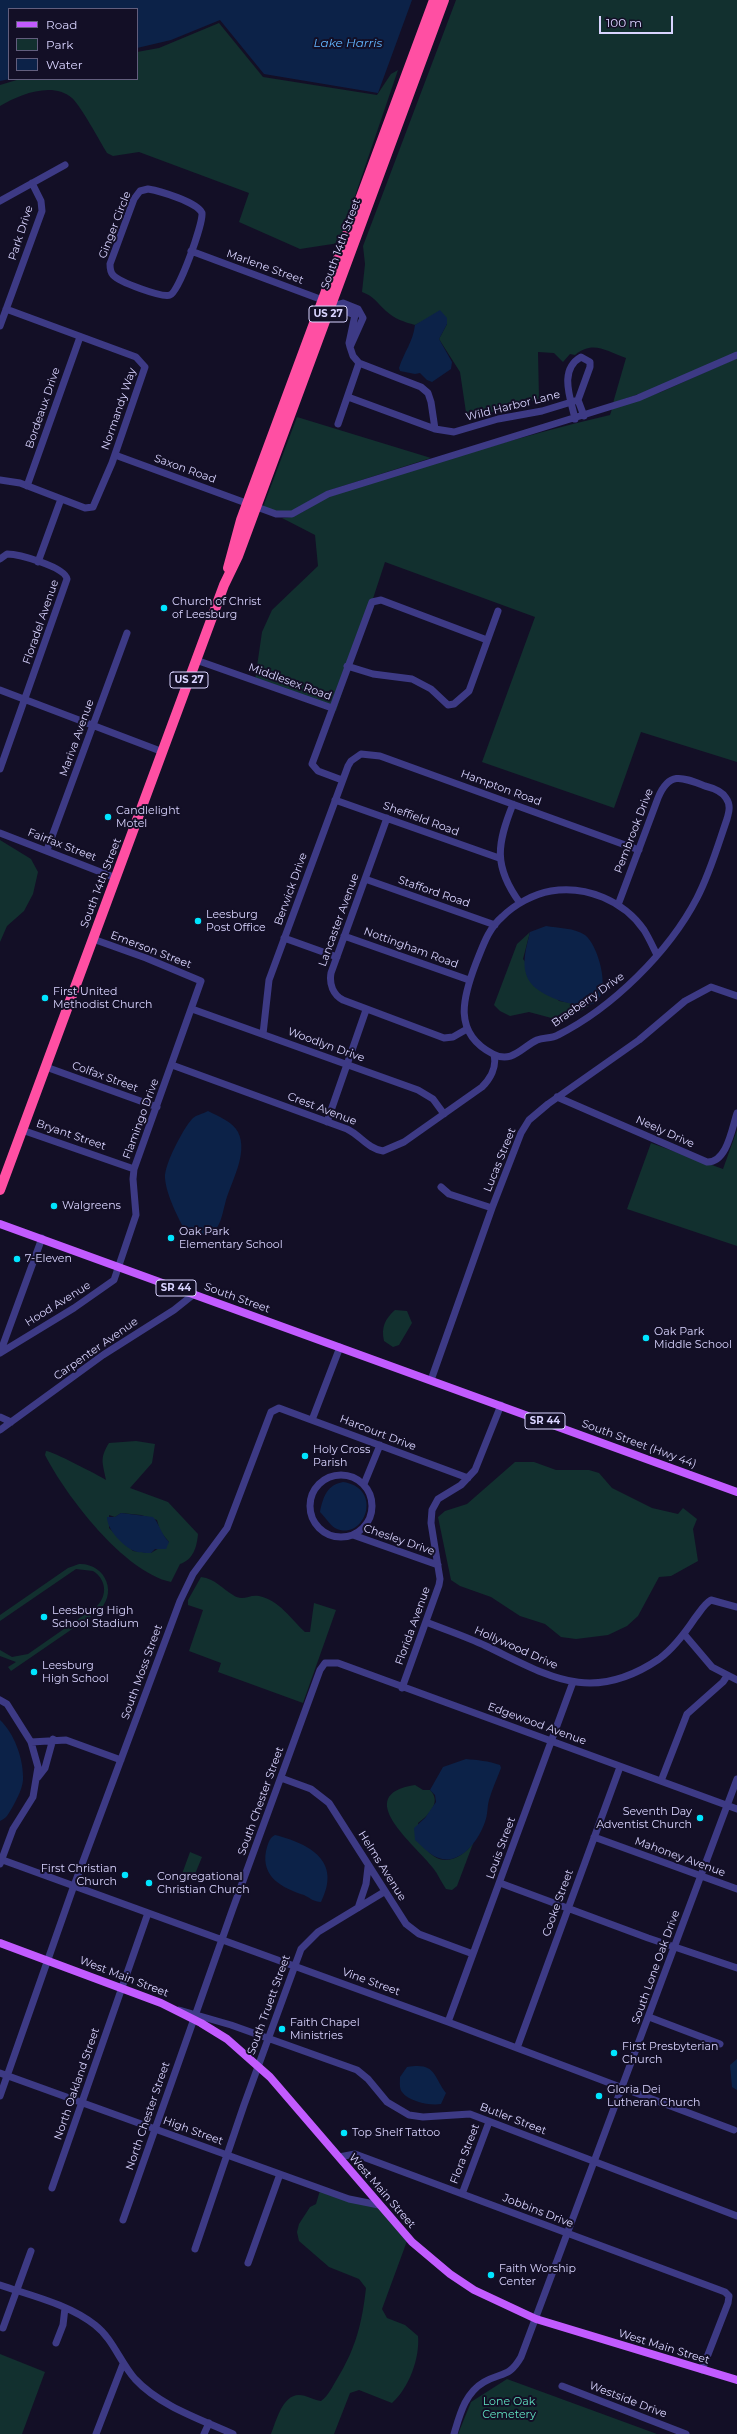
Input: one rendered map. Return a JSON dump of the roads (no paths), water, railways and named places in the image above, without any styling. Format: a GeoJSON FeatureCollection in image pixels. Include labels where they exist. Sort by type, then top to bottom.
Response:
{"type":"FeatureCollection","features":[{"type":"Feature","properties":{"kind":"highway","name":"South 14th Street"},"geometry":{"type":"LineString","coordinates":[[0,1190],[224,585],[238,556],[252,506],[330,303],[407,86],[434,0]]}},
{"type":"Feature","properties":{"kind":"highway","name":"South 14th Street"},"geometry":{"type":"LineString","coordinates":[[407,86],[444,0]]}},
{"type":"Feature","properties":{"kind":"main road","name":"South Street"},"geometry":{"type":"LineString","coordinates":[[0,1224],[353,1352]]}},
{"type":"Feature","properties":{"kind":"main road","name":"South Street (Hwy 44)"},"geometry":{"type":"LineString","coordinates":[[353,1352],[737,1492]]}},
{"type":"Feature","properties":{"kind":"main road","name":"West Main Street"},"geometry":{"type":"LineString","coordinates":[[0,1943],[122,1987],[195,2016],[227,2039],[259,2067],[420,2250],[450,2274],[487,2297],[536,2319],[737,2380]]}},
{"type":"Feature","properties":{"kind":"street"},"geometry":{"type":"LineString","coordinates":[[0,201],[65,165]]}},
{"type":"Feature","properties":{"kind":"street","name":"Park Drive"},"geometry":{"type":"LineString","coordinates":[[0,326],[42,211],[41,201],[32,183]]}},
{"type":"Feature","properties":{"kind":"street","name":"Ginger Circle"},"geometry":{"type":"LineString","coordinates":[[143,189],[154,190],[190,203],[200,210],[202,217],[191,251],[176,291],[169,295],[159,295],[117,279],[111,272],[110,264],[134,199],[143,189]]}},
{"type":"Feature","properties":{"kind":"street","name":"Marlene Street"},"geometry":{"type":"LineString","coordinates":[[191,251],[330,303]]}},
{"type":"Feature","properties":{"kind":"street"},"geometry":{"type":"LineString","coordinates":[[330,303],[341,310],[363,318]]}},
{"type":"Feature","properties":{"kind":"street"},"geometry":{"type":"LineString","coordinates":[[330,303],[343,303],[358,309],[363,318]]}},
{"type":"Feature","properties":{"kind":"street","name":"Normandy Way"},"geometry":{"type":"LineString","coordinates":[[0,480],[27,486],[85,508],[93,507],[98,500],[145,370],[145,364],[136,357],[6,309]]}},
{"type":"Feature","properties":{"kind":"street"},"geometry":{"type":"LineString","coordinates":[[355,315],[349,343],[353,356],[359,363],[421,387],[429,397],[435,429]]}},
{"type":"Feature","properties":{"kind":"street"},"geometry":{"type":"LineString","coordinates":[[350,348],[363,318]]}},
{"type":"Feature","properties":{"kind":"street","name":"Bordeaux Drive"},"geometry":{"type":"LineString","coordinates":[[27,486],[80,337]]}},
{"type":"Feature","properties":{"kind":"street","name":"Saxon Road"},"geometry":{"type":"LineString","coordinates":[[115,455],[281,516],[292,514],[328,494],[584,416],[660,390],[737,355]]}},
{"type":"Feature","properties":{"kind":"street","name":"Wild Harbor Lane"},"geometry":{"type":"LineString","coordinates":[[348,397],[435,429],[454,432],[498,418],[542,411],[578,400],[590,367],[590,362],[581,358],[576,360],[568,372],[570,402]]}},
{"type":"Feature","properties":{"kind":"street"},"geometry":{"type":"LineString","coordinates":[[338,424],[359,363]]}},
{"type":"Feature","properties":{"kind":"street"},"geometry":{"type":"LineString","coordinates":[[578,400],[584,416]]}},
{"type":"Feature","properties":{"kind":"street"},"geometry":{"type":"LineString","coordinates":[[570,402],[575,418]]}},
{"type":"Feature","properties":{"kind":"street"},"geometry":{"type":"LineString","coordinates":[[0,559],[7,554],[12,554],[38,562],[61,499]]}},
{"type":"Feature","properties":{"kind":"street","name":"Floradel Avenue"},"geometry":{"type":"LineString","coordinates":[[0,769],[67,584],[67,576],[64,573],[38,562]]}},
{"type":"Feature","properties":{"kind":"street"},"geometry":{"type":"LineString","coordinates":[[332,708],[368,608],[374,601],[381,600],[487,640]]}},
{"type":"Feature","properties":{"kind":"street"},"geometry":{"type":"LineString","coordinates":[[347,666],[373,674],[412,679],[431,689],[448,705],[454,704],[468,691],[498,611]]}},
{"type":"Feature","properties":{"kind":"street","name":"Mariva Avenue"},"geometry":{"type":"LineString","coordinates":[[47,850],[127,633]]}},
{"type":"Feature","properties":{"kind":"street","name":"Middlesex Road"},"geometry":{"type":"LineString","coordinates":[[196,660],[332,708],[312,764],[318,771],[342,780]]}},
{"type":"Feature","properties":{"kind":"street"},"geometry":{"type":"LineString","coordinates":[[0,690],[163,752]]}},
{"type":"Feature","properties":{"kind":"street","name":"Hampton Road"},"geometry":{"type":"LineString","coordinates":[[355,757],[361,754],[373,754],[639,850]]}},
{"type":"Feature","properties":{"kind":"street","name":"Berwick Drive"},"geometry":{"type":"LineString","coordinates":[[263,1034],[269,980],[342,780],[348,766],[355,757]]}},
{"type":"Feature","properties":{"kind":"street","name":"Pembrook Drive"},"geometry":{"type":"LineString","coordinates":[[618,905],[661,790],[668,781],[683,777],[714,789],[726,798]]}},
{"type":"Feature","properties":{"kind":"street","name":"Braeberry Drive"},"geometry":{"type":"LineString","coordinates":[[494,1055],[511,1056],[537,1040],[558,1035],[612,999],[636,979],[684,920],[702,886],[727,819],[729,806],[726,798]]}},
{"type":"Feature","properties":{"kind":"street","name":"Sheffield Road"},"geometry":{"type":"LineString","coordinates":[[335,800],[499,858]]}},
{"type":"Feature","properties":{"kind":"street"},"geometry":{"type":"LineString","coordinates":[[513,804],[502,832],[499,858],[508,883],[520,903]]}},
{"type":"Feature","properties":{"kind":"street","name":"Lancaster Avenue"},"geometry":{"type":"LineString","coordinates":[[387,818],[330,978],[333,990],[340,999],[444,1038],[453,1037],[467,1029]]}},
{"type":"Feature","properties":{"kind":"street","name":"Fairfax Street"},"geometry":{"type":"LineString","coordinates":[[0,833],[116,878]]}},
{"type":"Feature","properties":{"kind":"street","name":"Stafford Road"},"geometry":{"type":"LineString","coordinates":[[365,879],[495,925]]}},
{"type":"Feature","properties":{"kind":"street"},"geometry":{"type":"LineString","coordinates":[[494,1055],[475,1041],[467,1029],[463,1009],[469,980],[484,942],[495,925],[520,903],[544,893],[568,890],[593,893],[618,905],[641,926],[657,955]]}},
{"type":"Feature","properties":{"kind":"street","name":"Nottingham Road"},"geometry":{"type":"LineString","coordinates":[[344,936],[469,980]]}},
{"type":"Feature","properties":{"kind":"street"},"geometry":{"type":"LineString","coordinates":[[284,938],[337,957]]}},
{"type":"Feature","properties":{"kind":"street","name":"Emerson Street"},"geometry":{"type":"LineString","coordinates":[[93,940],[146,958],[201,981]]}},
{"type":"Feature","properties":{"kind":"street","name":"Flamingo Drive"},"geometry":{"type":"LineString","coordinates":[[119,1267],[136,1215],[133,1179],[134,1169],[201,981]]}},
{"type":"Feature","properties":{"kind":"street","name":"Lucas Street"},"geometry":{"type":"LineString","coordinates":[[431,1380],[492,1208],[523,1129],[533,1116],[557,1097],[639,1040],[696,994],[711,987],[737,996]]}},
{"type":"Feature","properties":{"kind":"street","name":"Woodlyn Drive"},"geometry":{"type":"LineString","coordinates":[[192,1009],[418,1090],[433,1099],[444,1114]]}},
{"type":"Feature","properties":{"kind":"street"},"geometry":{"type":"LineString","coordinates":[[327,1122],[366,1010]]}},
{"type":"Feature","properties":{"kind":"street","name":"Crest Avenue"},"geometry":{"type":"LineString","coordinates":[[172,1065],[357,1134],[369,1146],[383,1151],[404,1142],[488,1082],[495,1062],[494,1055]]}},
{"type":"Feature","properties":{"kind":"street","name":"Colfax Street"},"geometry":{"type":"LineString","coordinates":[[46,1067],[157,1107]]}},
{"type":"Feature","properties":{"kind":"street","name":"Neely Drive"},"geometry":{"type":"LineString","coordinates":[[557,1097],[707,1162],[714,1161],[721,1156],[737,1113]]}},
{"type":"Feature","properties":{"kind":"street","name":"Bryant Street"},"geometry":{"type":"LineString","coordinates":[[22,1130],[134,1169]]}},
{"type":"Feature","properties":{"kind":"street"},"geometry":{"type":"LineString","coordinates":[[441,1187],[449,1194],[492,1208]]}},
{"type":"Feature","properties":{"kind":"street"},"geometry":{"type":"LineString","coordinates":[[0,1353],[42,1238]]}},
{"type":"Feature","properties":{"kind":"street","name":"Hood Avenue"},"geometry":{"type":"LineString","coordinates":[[0,1353],[74,1308],[110,1284],[116,1276],[119,1267]]}},
{"type":"Feature","properties":{"kind":"street","name":"Carpenter Avenue"},"geometry":{"type":"LineString","coordinates":[[0,1430],[103,1355],[174,1310],[194,1294]]}},
{"type":"Feature","properties":{"kind":"street"},"geometry":{"type":"LineString","coordinates":[[312,1420],[340,1347]]}},
{"type":"Feature","properties":{"kind":"street","name":"Florida Avenue"},"geometry":{"type":"LineString","coordinates":[[402,1688],[439,1585],[438,1565],[431,1523],[432,1510],[438,1499],[456,1489],[468,1478],[479,1464],[501,1405]]}},
{"type":"Feature","properties":{"kind":"street","name":"South Moss Street"},"geometry":{"type":"LineString","coordinates":[[0,2096],[3,2074],[48,1960],[74,1886],[185,1589],[227,1528],[271,1412],[275,1409],[281,1409]]}},
{"type":"Feature","properties":{"kind":"street","name":"Harcourt Drive"},"geometry":{"type":"LineString","coordinates":[[281,1409],[468,1478]]}},
{"type":"Feature","properties":{"kind":"street"},"geometry":{"type":"LineString","coordinates":[[0,1417],[11,1422]]}},
{"type":"Feature","properties":{"kind":"street"},"geometry":{"type":"LineString","coordinates":[[364,1484],[380,1445]]}},
{"type":"Feature","properties":{"kind":"street"},"geometry":{"type":"LineString","coordinates":[[332,1476],[349,1476],[364,1484],[372,1499],[372,1512],[366,1525],[353,1535],[337,1538],[321,1530],[312,1516],[311,1503],[317,1487],[332,1476]]}},
{"type":"Feature","properties":{"kind":"street","name":"Chesley Drive"},"geometry":{"type":"LineString","coordinates":[[353,1535],[438,1565]]}},
{"type":"Feature","properties":{"kind":"street","name":"Hollywood Drive"},"geometry":{"type":"LineString","coordinates":[[426,1622],[477,1642],[539,1673],[573,1682],[607,1681],[629,1674],[659,1658],[684,1634],[711,1600],[737,1607]]}},
{"type":"Feature","properties":{"kind":"street"},"geometry":{"type":"LineString","coordinates":[[684,1634],[712,1667],[737,1680]]}},
{"type":"Feature","properties":{"kind":"street","name":"Edgewood Avenue"},"geometry":{"type":"LineString","coordinates":[[328,1662],[338,1663],[402,1688],[620,1767],[728,1804],[737,1809]]}},
{"type":"Feature","properties":{"kind":"street","name":"South Chester Street"},"geometry":{"type":"LineString","coordinates":[[195,2016],[320,1670],[328,1662]]}},
{"type":"Feature","properties":{"kind":"street"},"geometry":{"type":"LineString","coordinates":[[661,1781],[687,1714],[723,1682],[727,1676]]}},
{"type":"Feature","properties":{"kind":"street","name":"Louis Street"},"geometry":{"type":"LineString","coordinates":[[448,2022],[573,1682]]}},
{"type":"Feature","properties":{"kind":"street"},"geometry":{"type":"LineString","coordinates":[[0,1700],[7,1704],[31,1742],[37,1760],[38,1777],[30,1805],[13,1829],[1,1861]]}},
{"type":"Feature","properties":{"kind":"street"},"geometry":{"type":"LineString","coordinates":[[38,1777],[45,1768],[53,1739]]}},
{"type":"Feature","properties":{"kind":"street"},"geometry":{"type":"LineString","coordinates":[[31,1742],[53,1739],[73,1742],[121,1760]]}},
{"type":"Feature","properties":{"kind":"street","name":"Cooke Street"},"geometry":{"type":"LineString","coordinates":[[517,2048],[620,1767]]}},
{"type":"Feature","properties":{"kind":"street","name":"Helms Avenue"},"geometry":{"type":"LineString","coordinates":[[281,1778],[311,1789],[329,1802],[384,1892],[406,1924],[414,1932],[474,1954]]}},
{"type":"Feature","properties":{"kind":"street","name":"South Lone Oak Drive"},"geometry":{"type":"LineString","coordinates":[[454,2434],[466,2399],[476,2388],[485,2381],[507,2374],[516,2366],[536,2319],[737,1779]]}},
{"type":"Feature","properties":{"kind":"street","name":"Mahoney Avenue"},"geometry":{"type":"LineString","coordinates":[[594,1837],[737,1889]]}},
{"type":"Feature","properties":{"kind":"street","name":"Vine Street"},"geometry":{"type":"LineString","coordinates":[[1,1861],[74,1886],[448,2022],[734,2130]]}},
{"type":"Feature","properties":{"kind":"street"},"geometry":{"type":"LineString","coordinates":[[358,1908],[366,1884],[368,1867]]}},
{"type":"Feature","properties":{"kind":"street"},"geometry":{"type":"LineString","coordinates":[[500,1882],[675,1947],[737,1968]]}},
{"type":"Feature","properties":{"kind":"street","name":"South Truett Street"},"geometry":{"type":"LineString","coordinates":[[195,2249],[268,2038],[301,1949],[311,1938],[384,1892]]}},
{"type":"Feature","properties":{"kind":"street","name":"North Oakland Street"},"geometry":{"type":"LineString","coordinates":[[52,2188],[148,1913]]}},
{"type":"Feature","properties":{"kind":"street","name":"Butler Street"},"geometry":{"type":"LineString","coordinates":[[195,2016],[268,2038],[357,2070],[368,2079],[387,2102],[409,2115],[428,2117],[465,2113],[737,2216]]}},
{"type":"Feature","properties":{"kind":"street","name":"North Chester Street"},"geometry":{"type":"LineString","coordinates":[[123,2220],[195,2016]]}},
{"type":"Feature","properties":{"kind":"street"},"geometry":{"type":"LineString","coordinates":[[649,2016],[720,2044]]}},
{"type":"Feature","properties":{"kind":"street","name":"High Street"},"geometry":{"type":"LineString","coordinates":[[3,2074],[349,2199],[379,2205]]}},
{"type":"Feature","properties":{"kind":"street","name":"Flora Street"},"geometry":{"type":"LineString","coordinates":[[462,2194],[489,2122]]}},
{"type":"Feature","properties":{"kind":"street","name":"Jobbins Drive"},"geometry":{"type":"LineString","coordinates":[[339,2157],[355,2154],[725,2292],[729,2296],[728,2303],[702,2370]]}},
{"type":"Feature","properties":{"kind":"street"},"geometry":{"type":"LineString","coordinates":[[248,2263],[280,2174]]}},
{"type":"Feature","properties":{"kind":"street"},"geometry":{"type":"LineString","coordinates":[[3,2328],[31,2251]]}},
{"type":"Feature","properties":{"kind":"street"},"geometry":{"type":"LineString","coordinates":[[0,2285],[65,2308],[84,2318],[102,2332],[123,2364],[150,2392],[171,2405],[233,2434]]}},
{"type":"Feature","properties":{"kind":"street"},"geometry":{"type":"LineString","coordinates":[[56,2343],[62,2325],[65,2308]]}},
{"type":"Feature","properties":{"kind":"street"},"geometry":{"type":"LineString","coordinates":[[96,2434],[123,2364]]}},
{"type":"Feature","properties":{"kind":"street","name":"Westside Drive"},"geometry":{"type":"LineString","coordinates":[[562,2386],[686,2434]]}},
{"type":"Feature","properties":{"kind":"street"},"geometry":{"type":"LineString","coordinates":[[204,2434],[209,2423]]}},
{"type":"Feature","properties":{"kind":"water","name":"Lake Harris"},"geometry":{"type":"Polygon","coordinates":[[[0,0],[412,0],[378,93],[264,74],[220,20],[171,40],[138,48],[138,8],[8,8],[8,79],[0,81],[0,0]]]}},
{"type":"Feature","properties":{"kind":"water"},"geometry":{"type":"Polygon","coordinates":[[[440,310],[447,318],[447,324],[439,339],[452,362],[451,369],[432,382],[427,380],[420,373],[415,374],[400,371],[399,368],[412,337],[415,325],[440,310]]]}},
{"type":"Feature","properties":{"kind":"water"},"geometry":{"type":"Polygon","coordinates":[[[546,926],[576,931],[585,935],[590,940],[598,957],[603,978],[600,996],[596,1002],[590,1005],[581,1005],[561,1001],[542,992],[530,982],[525,970],[525,958],[530,932],[546,926]]]}},
{"type":"Feature","properties":{"kind":"water"},"geometry":{"type":"Polygon","coordinates":[[[208,1111],[236,1128],[241,1141],[241,1150],[238,1168],[227,1196],[220,1222],[215,1230],[208,1235],[186,1232],[170,1198],[165,1178],[171,1156],[188,1124],[193,1118],[208,1111]]]}},
{"type":"Feature","properties":{"kind":"water"},"geometry":{"type":"Polygon","coordinates":[[[343,1482],[356,1486],[364,1494],[367,1503],[366,1513],[361,1522],[354,1528],[345,1531],[333,1527],[320,1512],[324,1497],[329,1489],[343,1482]]]}},
{"type":"Feature","properties":{"kind":"water"},"geometry":{"type":"Polygon","coordinates":[[[121,1513],[153,1517],[169,1542],[166,1549],[155,1549],[151,1553],[142,1553],[132,1550],[123,1544],[115,1536],[109,1526],[107,1517],[115,1517],[121,1513]]]}},
{"type":"Feature","properties":{"kind":"water"},"geometry":{"type":"Polygon","coordinates":[[[0,1720],[10,1732],[17,1746],[23,1769],[23,1780],[20,1792],[12,1808],[6,1817],[0,1821],[0,1720]]]}},
{"type":"Feature","properties":{"kind":"water"},"geometry":{"type":"Polygon","coordinates":[[[466,1759],[500,1765],[501,1768],[489,1800],[485,1822],[477,1838],[466,1851],[459,1856],[451,1859],[443,1859],[431,1854],[415,1840],[414,1828],[425,1818],[436,1802],[435,1795],[430,1790],[443,1767],[466,1759]]]}},
{"type":"Feature","properties":{"kind":"water"},"geometry":{"type":"Polygon","coordinates":[[[275,1835],[300,1844],[319,1856],[325,1865],[328,1876],[321,1902],[314,1901],[304,1895],[288,1889],[270,1875],[265,1860],[266,1851],[270,1840],[275,1835]]]}},
{"type":"Feature","properties":{"kind":"water"},"geometry":{"type":"Polygon","coordinates":[[[737,2059],[737,2090],[732,2087],[730,2065],[737,2059]]]}},
{"type":"Feature","properties":{"kind":"water"},"geometry":{"type":"Polygon","coordinates":[[[407,2067],[424,2067],[429,2069],[436,2076],[446,2093],[441,2104],[415,2101],[402,2092],[400,2087],[400,2077],[407,2067]]]}},
{"type":"Feature","properties":{"kind":"place","name":"Church of Christ of Leesburg"},"geometry":{"type":"Point","coordinates":[164,608]}},
{"type":"Feature","properties":{"kind":"place","name":"Candlelight Motel"},"geometry":{"type":"Point","coordinates":[108,817]}},
{"type":"Feature","properties":{"kind":"place","name":"Leesburg Post Office"},"geometry":{"type":"Point","coordinates":[198,921]}},
{"type":"Feature","properties":{"kind":"place","name":"First United Methodist Church"},"geometry":{"type":"Point","coordinates":[45,998]}},
{"type":"Feature","properties":{"kind":"place","name":"Walgreens"},"geometry":{"type":"Point","coordinates":[54,1206]}},
{"type":"Feature","properties":{"kind":"place","name":"Oak Park Elementary School"},"geometry":{"type":"Point","coordinates":[171,1238]}},
{"type":"Feature","properties":{"kind":"place","name":"7-Eleven"},"geometry":{"type":"Point","coordinates":[17,1259]}},
{"type":"Feature","properties":{"kind":"place","name":"Oak Park Middle School"},"geometry":{"type":"Point","coordinates":[646,1338]}},
{"type":"Feature","properties":{"kind":"place","name":"Holy Cross Parish"},"geometry":{"type":"Point","coordinates":[305,1456]}},
{"type":"Feature","properties":{"kind":"place","name":"Leesburg High School Stadium"},"geometry":{"type":"Point","coordinates":[44,1617]}},
{"type":"Feature","properties":{"kind":"place","name":"Leesburg High School"},"geometry":{"type":"Point","coordinates":[34,1672]}},
{"type":"Feature","properties":{"kind":"place","name":"Seventh Day Adventist Church"},"geometry":{"type":"Point","coordinates":[700,1818]}},
{"type":"Feature","properties":{"kind":"place","name":"First Christian Church"},"geometry":{"type":"Point","coordinates":[125,1875]}},
{"type":"Feature","properties":{"kind":"place","name":"Congregational Christian Church"},"geometry":{"type":"Point","coordinates":[149,1883]}},
{"type":"Feature","properties":{"kind":"place","name":"Faith Chapel Ministries"},"geometry":{"type":"Point","coordinates":[282,2029]}},
{"type":"Feature","properties":{"kind":"place","name":"First Presbyterian Church"},"geometry":{"type":"Point","coordinates":[614,2053]}},
{"type":"Feature","properties":{"kind":"place","name":"Gloria Dei Lutheran Church"},"geometry":{"type":"Point","coordinates":[599,2096]}},
{"type":"Feature","properties":{"kind":"place","name":"Top Shelf Tattoo"},"geometry":{"type":"Point","coordinates":[344,2133]}},
{"type":"Feature","properties":{"kind":"place","name":"Faith Worship Center"},"geometry":{"type":"Point","coordinates":[491,2275]}},
{"type":"Feature","properties":{"kind":"park label","name":"Lone Oak Cemetery"},"geometry":{"type":"Point","coordinates":[509,2408]}}]}
